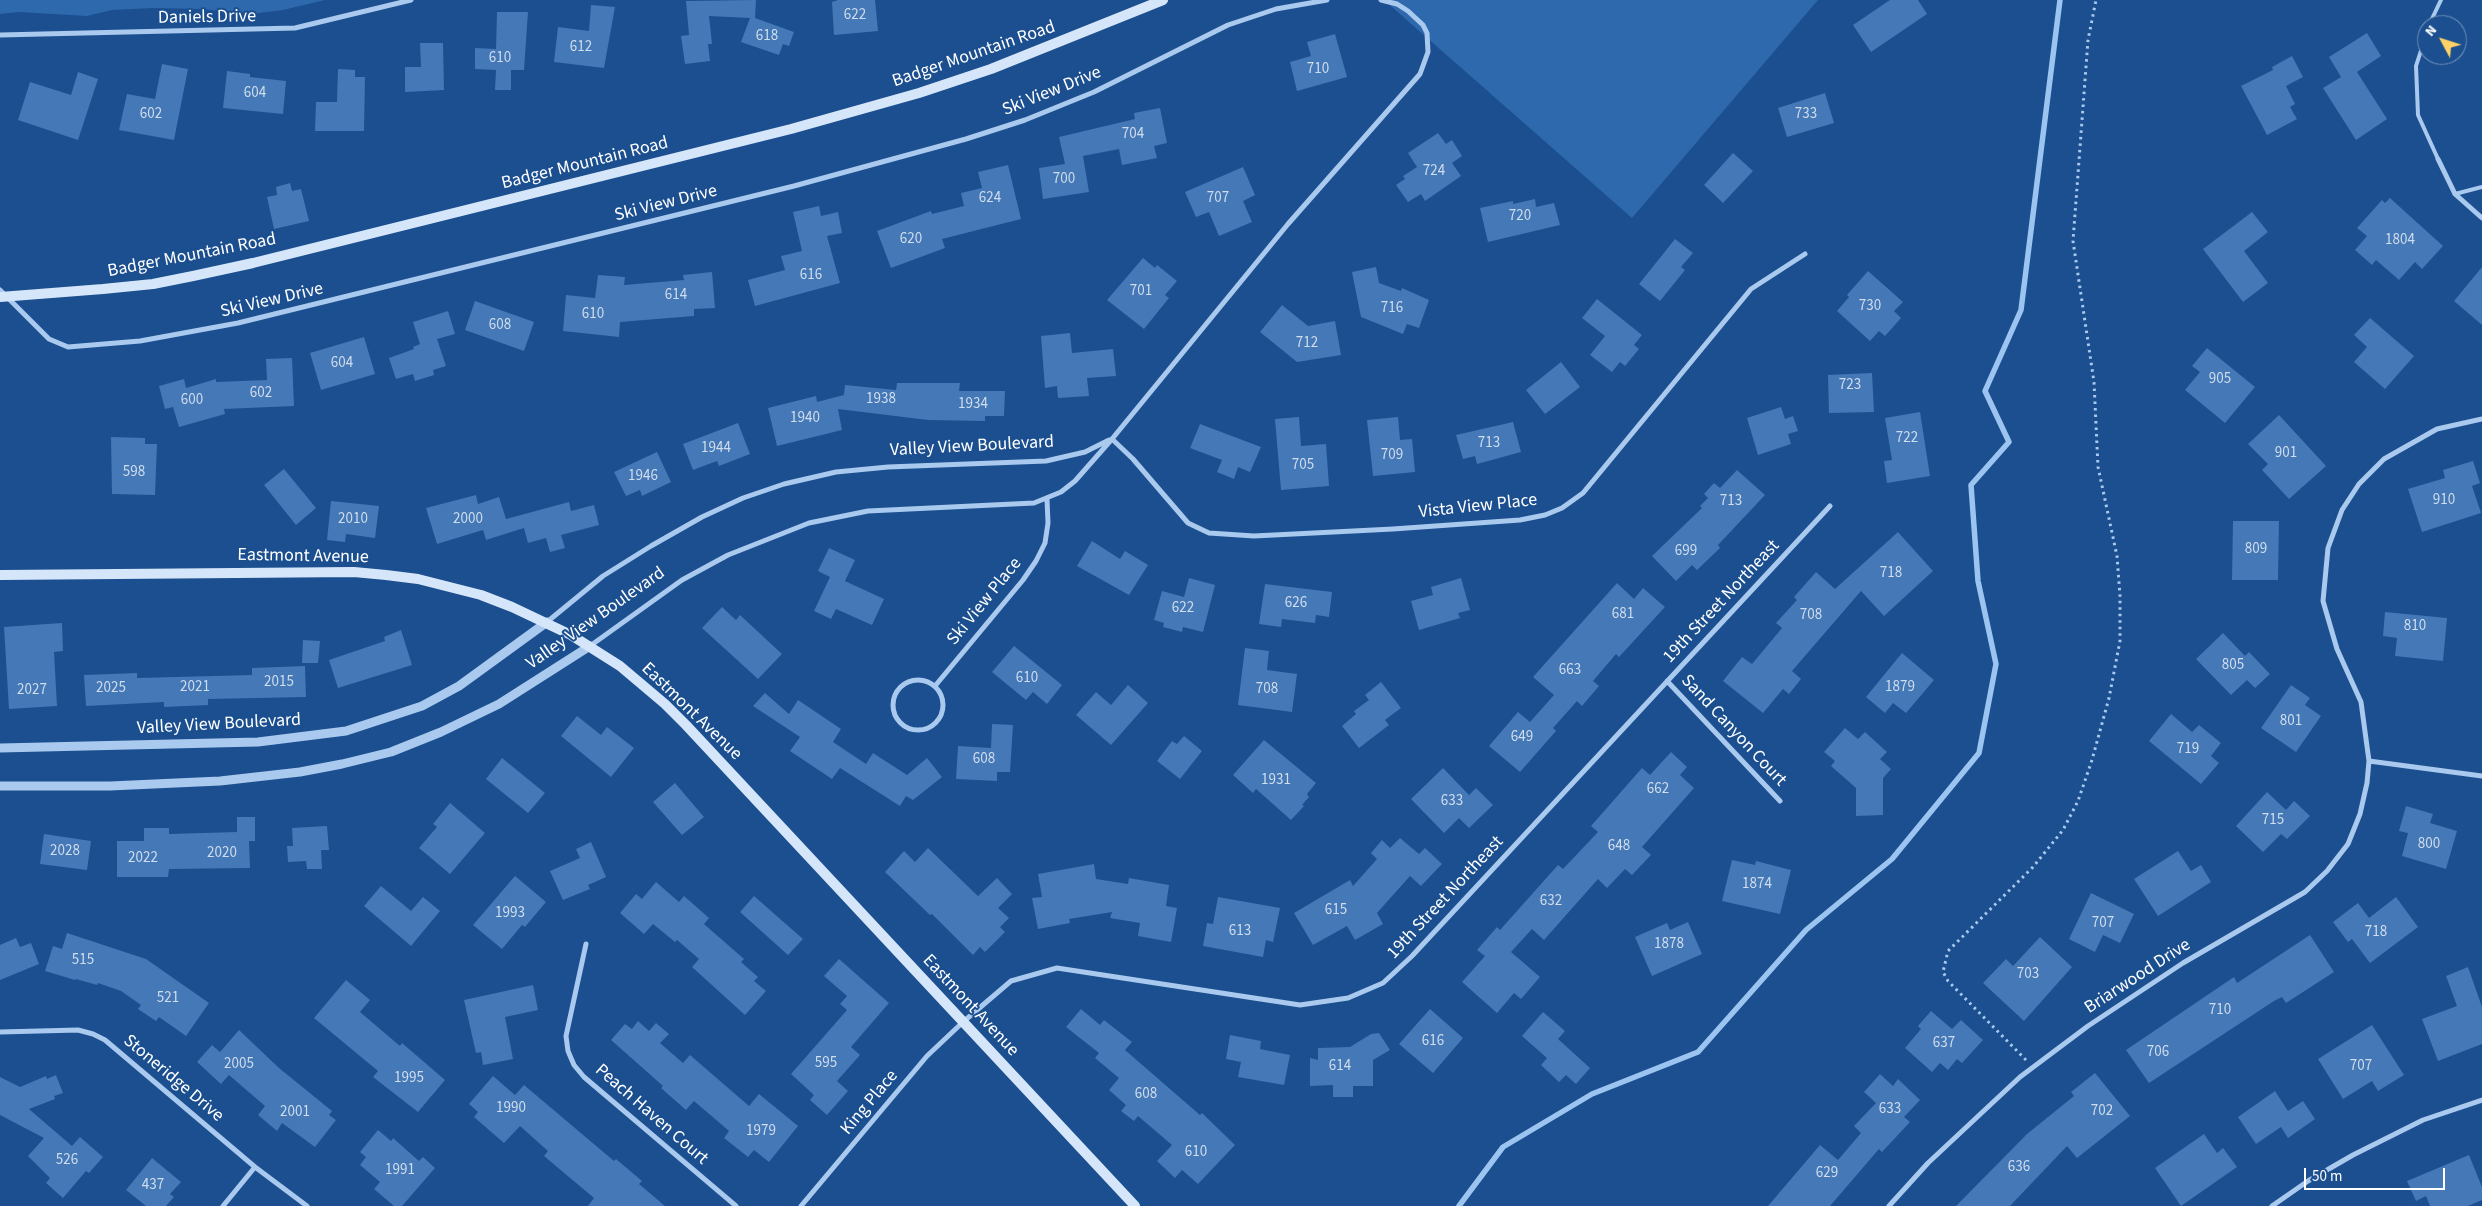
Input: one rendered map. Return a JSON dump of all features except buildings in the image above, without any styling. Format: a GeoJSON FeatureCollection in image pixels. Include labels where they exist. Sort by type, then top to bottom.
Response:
{"type":"FeatureCollection","features":[{"type":"Feature","properties":{"kind":"main road","name":"Badger Mountain Road"},"geometry":{"type":"LineString","coordinates":[[2,295],[120,288],[193,276],[272,259],[791,129],[919,93],[991,69],[1163,0]]}},
{"type":"Feature","properties":{"kind":"main road","name":"Eastmont Avenue"},"geometry":{"type":"LineString","coordinates":[[0,575],[354,572],[410,578],[450,586],[512,606],[547,622],[590,646],[643,685],[686,725],[1135,1206]]}},
{"type":"Feature","properties":{"kind":"street","name":"Daniels Drive"},"geometry":{"type":"LineString","coordinates":[[0,35],[295,28],[329,22],[411,0]]}},
{"type":"Feature","properties":{"kind":"street","name":"Ski View Drive"},"geometry":{"type":"LineString","coordinates":[[2,295],[49,339],[68,348],[140,341],[283,313],[785,189],[957,142],[1026,120],[1094,92],[1228,25],[1276,9],[1327,0]]}},
{"type":"Feature","properties":{"kind":"street"},"geometry":{"type":"LineString","coordinates":[[1112,439],[1288,224],[1420,74],[1428,52],[1427,33],[1423,25],[1408,10],[1397,4],[1381,0]]}},
{"type":"Feature","properties":{"kind":"street"},"geometry":{"type":"LineString","coordinates":[[2438,159],[2455,194],[2482,218]]}},
{"type":"Feature","properties":{"kind":"street","name":"Vista View Place"},"geometry":{"type":"LineString","coordinates":[[1112,439],[1133,459],[1188,523],[1197,529],[1224,536],[1394,529],[1520,520],[1545,515],[1562,508],[1583,493],[1752,289],[1805,254]]}},
{"type":"Feature","properties":{"kind":"street","name":"Briarwood Drive"},"geometry":{"type":"LineString","coordinates":[[1888,1206],[1978,1114],[2034,1067],[2088,1026],[2183,963],[2305,892],[2327,871],[2348,844],[2360,814],[2369,761],[2361,702],[2337,649],[2323,601],[2328,548],[2342,510],[2359,484],[2384,459],[2437,429],[2482,419]]}},
{"type":"Feature","properties":{"kind":"street","name":"Valley View Boulevard"},"geometry":{"type":"LineString","coordinates":[[0,786],[110,786],[220,781],[300,772],[391,752],[441,732],[499,704],[590,646],[682,580],[728,555],[809,524],[868,511],[1020,504],[1047,499],[1075,480],[1112,439]]}},
{"type":"Feature","properties":{"kind":"street","name":"Valley View Boulevard"},"geometry":{"type":"LineString","coordinates":[[0,748],[258,742],[346,731],[422,706],[459,686],[547,622],[603,576],[702,517],[743,498],[784,484],[836,472],[1046,461],[1084,452],[1112,439]]}},
{"type":"Feature","properties":{"kind":"street","name":"Ski View Place"},"geometry":{"type":"LineString","coordinates":[[935,686],[1023,580],[1036,561],[1045,542],[1048,523],[1047,499]]}},
{"type":"Feature","properties":{"kind":"street","name":"19th Street Northeast"},"geometry":{"type":"LineString","coordinates":[[963,1022],[1011,981],[1057,968],[1300,1004],[1348,998],[1383,983],[1412,956],[1830,506]]}},
{"type":"Feature","properties":{"kind":"street"},"geometry":{"type":"LineString","coordinates":[[919,680],[935,686],[940,692],[944,707],[937,722],[931,727],[915,730],[900,723],[893,708],[897,691],[903,685],[919,680]]}},
{"type":"Feature","properties":{"kind":"street","name":"Sand Canyon Court"},"geometry":{"type":"LineString","coordinates":[[1667,681],[1780,801]]}},
{"type":"Feature","properties":{"kind":"street"},"geometry":{"type":"LineString","coordinates":[[2369,761],[2482,776]]}},
{"type":"Feature","properties":{"kind":"street","name":"Peach Haven Court"},"geometry":{"type":"LineString","coordinates":[[586,944],[566,1036],[568,1051],[574,1065],[584,1077],[736,1206]]}},
{"type":"Feature","properties":{"kind":"street","name":"King Place"},"geometry":{"type":"LineString","coordinates":[[801,1206],[928,1056],[963,1022]]}},
{"type":"Feature","properties":{"kind":"street","name":"Stoneridge Drive"},"geometry":{"type":"LineString","coordinates":[[0,1032],[60,1029],[93,1034],[112,1045],[255,1167],[307,1206]]}},
{"type":"Feature","properties":{"kind":"street"},"geometry":{"type":"LineString","coordinates":[[2272,1206],[2308,1181],[2362,1150],[2423,1120],[2482,1100]]}},
{"type":"Feature","properties":{"kind":"street"},"geometry":{"type":"LineString","coordinates":[[223,1206],[255,1167]]}},
{"type":"Feature","properties":{"kind":"lane"},"geometry":{"type":"LineString","coordinates":[[2434,15],[2441,0]]}},
{"type":"Feature","properties":{"kind":"lane"},"geometry":{"type":"LineString","coordinates":[[2417,63],[2418,115],[2438,159]]}},
{"type":"Feature","properties":{"kind":"lane"},"geometry":{"type":"LineString","coordinates":[[2455,194],[2482,187]]}},
{"type":"Feature","properties":{"kind":"path"},"geometry":{"type":"LineString","coordinates":[[2034,1067],[1948,981],[1943,972],[1948,951],[2033,867],[2063,830],[2078,800],[2092,760],[2109,698],[2120,641],[2120,596],[2117,556],[2098,468],[2094,382],[2073,241],[2088,40],[2096,0]]}},
{"type":"Feature","properties":{"kind":"shaded area"},"geometry":{"type":"Polygon","coordinates":[[[0,0],[325,0],[283,10],[251,14],[202,9],[153,8],[112,10],[87,16],[19,12],[0,14],[0,0]]]}},
{"type":"Feature","properties":{"kind":"shaded area"},"geometry":{"type":"Polygon","coordinates":[[[1384,0],[1818,0],[1632,218],[1384,0]]]}},
{"type":"Feature","properties":{"kind":"waterway"},"geometry":{"type":"LineString","coordinates":[[1459,1206],[1503,1147],[1592,1094],[1698,1052],[1806,930],[1892,859],[1979,753],[1996,664],[1978,581],[1971,485],[2009,442],[1985,391],[2021,310],[2060,0]]}}]}
